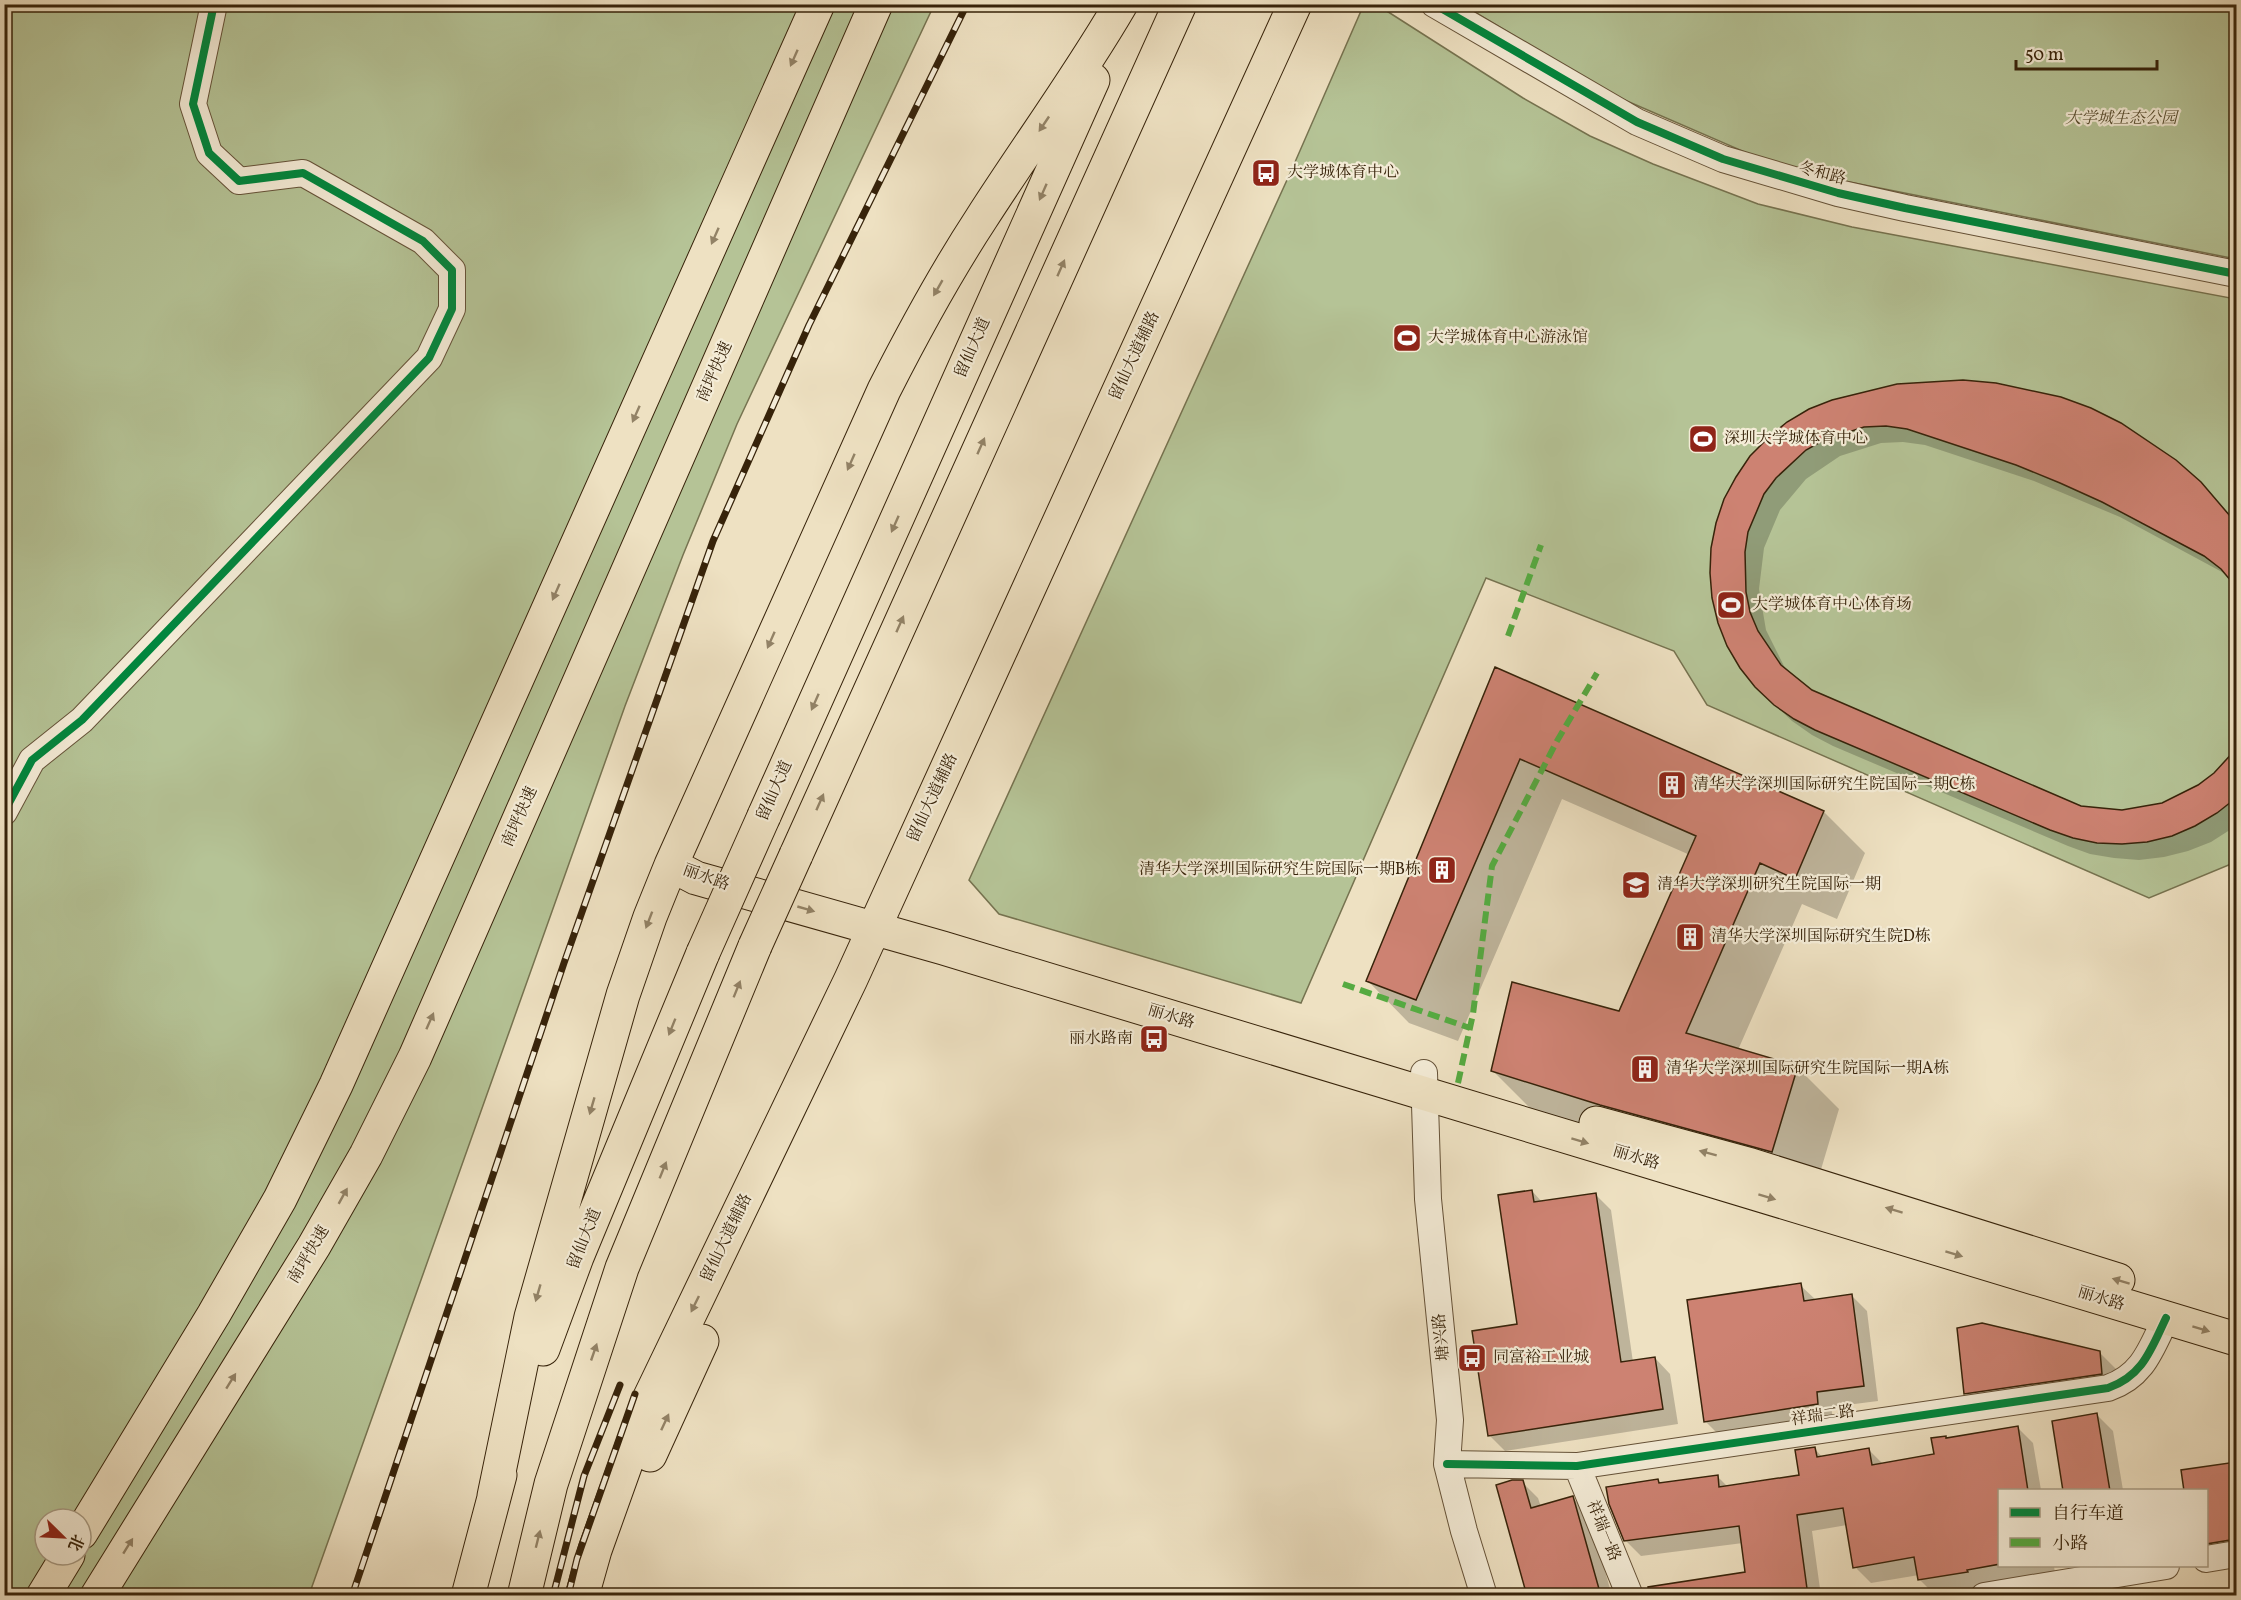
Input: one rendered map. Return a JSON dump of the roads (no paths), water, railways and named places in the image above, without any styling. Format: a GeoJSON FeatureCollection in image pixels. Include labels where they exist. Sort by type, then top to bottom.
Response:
{"type":"FeatureCollection","features":[{"type":"Feature","properties":{"kind":"main road"},"geometry":{"type":"LineString","coordinates":[[93,1513],[214,1314],[274,1208],[336,1085],[818,4]]}},
{"type":"Feature","properties":{"kind":"main road","name":"南坪快速"},"geometry":{"type":"LineString","coordinates":[[97,1596],[314,1246],[366,1155],[415,1056],[876,4]]}},
{"type":"Feature","properties":{"kind":"main road"},"geometry":{"type":"LineString","coordinates":[[494,1496],[531,1317],[623,995],[671,865],[884,390],[914,332],[954,261],[1086,63],[1121,4]]}},
{"type":"Feature","properties":{"kind":"main road","name":"留仙大道"},"geometry":{"type":"LineString","coordinates":[[468,1596],[494,1496],[540,1358],[577,1257],[703,953],[1126,4]]}},
{"type":"Feature","properties":{"kind":"main road"},"geometry":{"type":"LineString","coordinates":[[524,1596],[551,1484],[622,1268],[755,946],[1180,4]]}},
{"type":"Feature","properties":{"kind":"main road","name":"留仙大道辅路"},"geometry":{"type":"LineString","coordinates":[[603,1596],[617,1543],[651,1451],[866,984],[886,921],[1295,4]]}},
{"type":"Feature","properties":{"kind":"main road","name":"留仙大道辅路"},"geometry":{"type":"LineString","coordinates":[[582,1596],[595,1550],[649,1400],[886,921],[1316,4]]}},
{"type":"Feature","properties":{"kind":"main road","name":"丽水路"},"geometry":{"type":"LineString","coordinates":[[671,865],[704,857],[886,921],[1424,1083],[2236,1339]]}},
{"type":"Feature","properties":{"kind":"main road","name":"丽水路"},"geometry":{"type":"LineString","coordinates":[[1424,1083],[1520,1102],[1751,1165],[2236,1317]]}},
{"type":"Feature","properties":{"kind":"main road"},"geometry":{"type":"LineString","coordinates":[[43,1596],[61,1567]]}},
{"type":"Feature","properties":{"kind":"street"},"geometry":{"type":"LineString","coordinates":[[4,812],[32,760],[82,720],[429,358],[452,309],[452,270],[423,241],[303,173],[239,181],[209,153],[193,104],[214,4]]}},
{"type":"Feature","properties":{"kind":"street","name":"冬和路"},"geometry":{"type":"LineString","coordinates":[[1434,4],[1637,122],[1723,159],[1827,190],[1905,208],[2236,274]]}},
{"type":"Feature","properties":{"kind":"street","name":"塘兴路"},"geometry":{"type":"LineString","coordinates":[[1424,1083],[1428,1199],[1450,1420],[1447,1464],[1484,1596]]}},
{"type":"Feature","properties":{"kind":"street","name":"祥瑞二路"},"geometry":{"type":"LineString","coordinates":[[1447,1464],[1577,1466],[2108,1388],[2131,1377],[2140,1368],[2166,1318]]}},
{"type":"Feature","properties":{"kind":"street","name":"祥瑞一路"},"geometry":{"type":"LineString","coordinates":[[1577,1466],[1629,1596]]}},
{"type":"Feature","properties":{"kind":"street"},"geometry":{"type":"LineString","coordinates":[[2208,1559],[2236,1554]]}},
{"type":"Feature","properties":{"kind":"street"},"geometry":{"type":"LineString","coordinates":[[1984,1596],[2160,1567]]}},
{"type":"Feature","properties":{"kind":"railway"},"geometry":{"type":"LineString","coordinates":[[352,1596],[564,963],[713,541],[809,325],[967,4]]}},
{"type":"Feature","properties":{"kind":"railway"},"geometry":{"type":"LineString","coordinates":[[553,1596],[584,1476],[620,1385]]}},
{"type":"Feature","properties":{"kind":"railway"},"geometry":{"type":"LineString","coordinates":[[568,1596],[577,1559],[635,1394]]}},
{"type":"Feature","properties":{"kind":"place","name":"大学城体育中心"},"geometry":{"type":"Point","coordinates":[1266,173]}},
{"type":"Feature","properties":{"kind":"place","name":"大学城体育中心游泳馆"},"geometry":{"type":"Point","coordinates":[1407,338]}},
{"type":"Feature","properties":{"kind":"place","name":"深圳大学城体育中心"},"geometry":{"type":"Point","coordinates":[1703,439]}},
{"type":"Feature","properties":{"kind":"place","name":"大学城体育中心体育场"},"geometry":{"type":"Point","coordinates":[1731,605]}},
{"type":"Feature","properties":{"kind":"place","name":"清华大学深圳国际研究生院国际一期C栋"},"geometry":{"type":"Point","coordinates":[1672,785]}},
{"type":"Feature","properties":{"kind":"place","name":"清华大学深圳国际研究生院国际一期B栋"},"geometry":{"type":"Point","coordinates":[1442,870]}},
{"type":"Feature","properties":{"kind":"place","name":"清华大学深圳研究生院国际一期"},"geometry":{"type":"Point","coordinates":[1636,885]}},
{"type":"Feature","properties":{"kind":"place","name":"清华大学深圳国际研究生院D栋"},"geometry":{"type":"Point","coordinates":[1690,937]}},
{"type":"Feature","properties":{"kind":"place","name":"丽水路南"},"geometry":{"type":"Point","coordinates":[1154,1039]}},
{"type":"Feature","properties":{"kind":"place","name":"清华大学深圳国际研究生院国际一期A栋"},"geometry":{"type":"Point","coordinates":[1645,1069]}},
{"type":"Feature","properties":{"kind":"place","name":"同富裕工业城"},"geometry":{"type":"Point","coordinates":[1472,1358]}},
{"type":"Feature","properties":{"kind":"park label","name":"大学城生态公园"},"geometry":{"type":"Point","coordinates":[2121,119]}}]}
